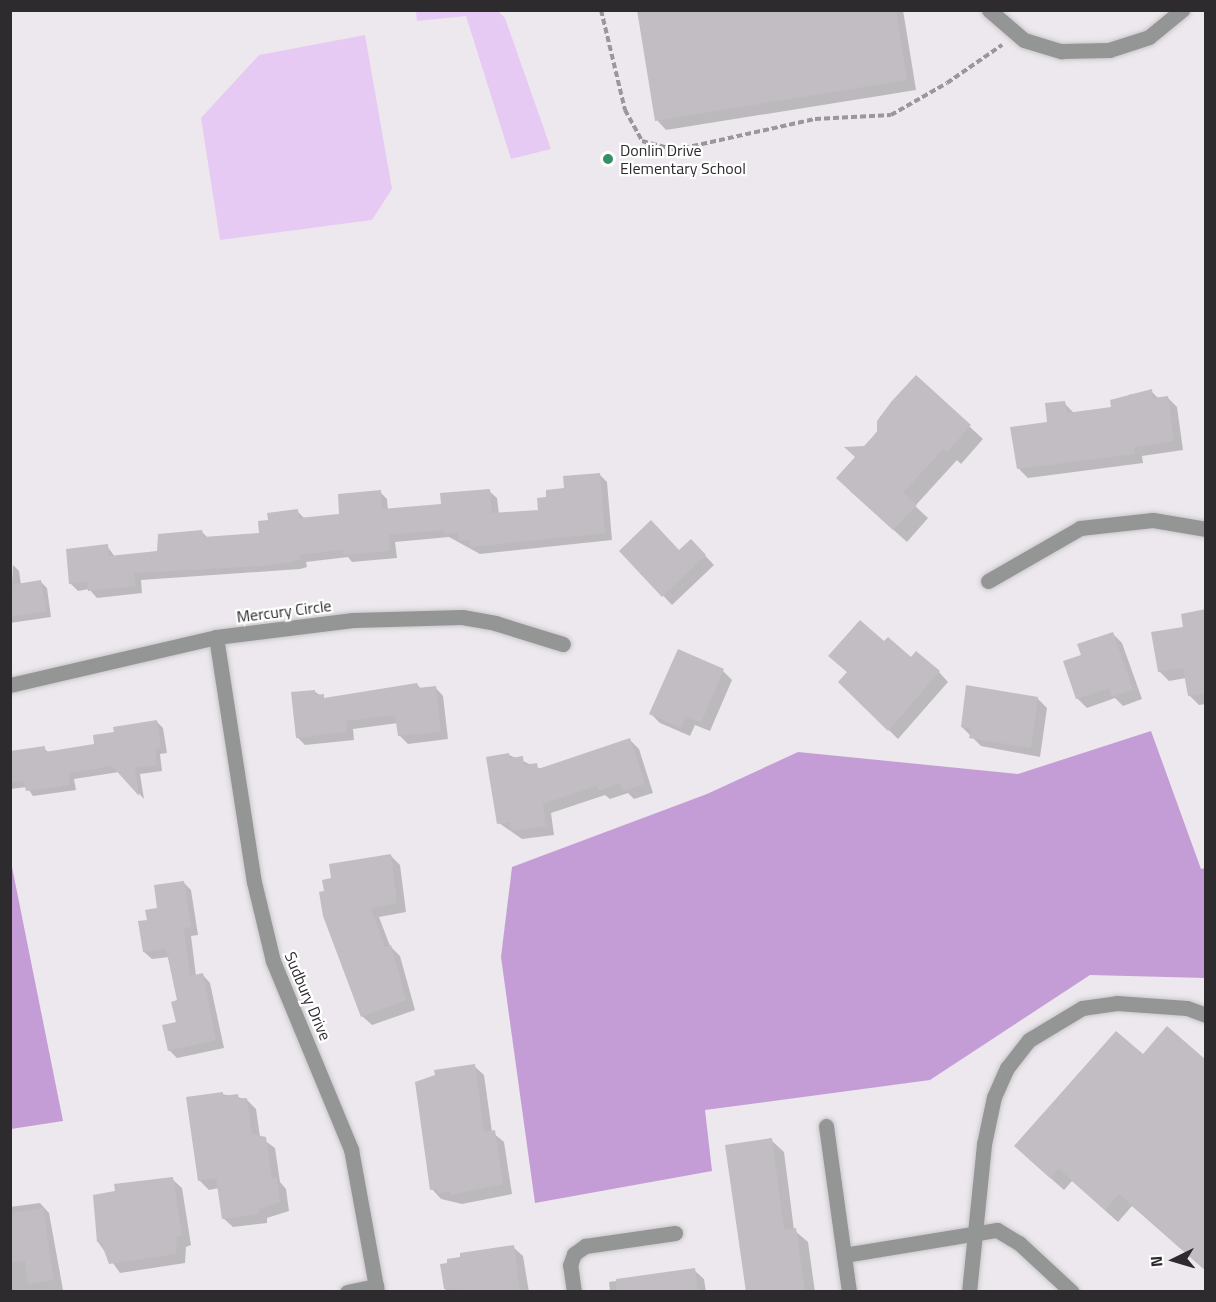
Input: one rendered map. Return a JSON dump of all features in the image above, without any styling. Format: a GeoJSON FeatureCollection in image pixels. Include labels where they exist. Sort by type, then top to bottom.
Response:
{"type":"FeatureCollection","features":[{"type":"Feature","properties":{"kind":"street"},"geometry":{"type":"LineString","coordinates":[[989,10],[1018,35],[1060,51],[1109,50],[1149,37],[1182,10]]}},
{"type":"Feature","properties":{"kind":"street"},"geometry":{"type":"LineString","coordinates":[[988,581],[1080,528],[1153,520],[1206,529]]}},
{"type":"Feature","properties":{"kind":"street","name":"Mercury Circle"},"geometry":{"type":"LineString","coordinates":[[10,685],[216,637],[424,616],[495,623],[563,644]]}},
{"type":"Feature","properties":{"kind":"street","name":"Sudbury Drive"},"geometry":{"type":"LineString","coordinates":[[216,637],[254,882],[273,961],[351,1149],[377,1289]]}},
{"type":"Feature","properties":{"kind":"street"},"geometry":{"type":"LineString","coordinates":[[969,1292],[977,1235],[984,1144],[994,1097],[1007,1068],[1029,1040],[1082,1008],[1117,1003],[1187,1008],[1206,1015]]}},
{"type":"Feature","properties":{"kind":"street"},"geometry":{"type":"LineString","coordinates":[[826,1126],[849,1292]]}},
{"type":"Feature","properties":{"kind":"street"},"geometry":{"type":"LineString","coordinates":[[844,1255],[997,1230],[1019,1243],[1072,1292]]}},
{"type":"Feature","properties":{"kind":"street"},"geometry":{"type":"LineString","coordinates":[[574,1292],[570,1265],[574,1254],[585,1246],[675,1233]]}},
{"type":"Feature","properties":{"kind":"street"},"geometry":{"type":"LineString","coordinates":[[347,1292],[377,1289]]}},
{"type":"Feature","properties":{"kind":"path"},"geometry":{"type":"LineString","coordinates":[[601,10],[625,110],[642,141],[675,150],[815,119],[891,115],[947,83],[1018,35]]}},
{"type":"Feature","properties":{"kind":"shaded area"},"geometry":{"type":"Polygon","coordinates":[[[416,11],[498,11],[505,18],[551,149],[511,159],[466,16],[417,21],[416,11]]]}},
{"type":"Feature","properties":{"kind":"shaded area"},"geometry":{"type":"Polygon","coordinates":[[[365,35],[392,189],[372,220],[220,240],[201,118],[259,55],[365,35]]]}},
{"type":"Feature","properties":{"kind":"shaded area"},"geometry":{"type":"Polygon","coordinates":[[[1151,731],[1201,869],[1205,868],[1205,978],[1090,975],[930,1080],[705,1110],[712,1171],[535,1203],[501,957],[512,867],[707,794],[798,752],[1018,774],[1151,731]]]}},
{"type":"Feature","properties":{"kind":"shaded area"},"geometry":{"type":"Polygon","coordinates":[[[10,857],[63,1121],[11,1129],[10,1129],[10,857]]]}},
{"type":"Feature","properties":{"kind":"building"},"geometry":{"type":"Polygon","coordinates":[[[637,10],[896,10],[907,80],[655,121],[637,10]]]}},
{"type":"Feature","properties":{"kind":"building"},"geometry":{"type":"Polygon","coordinates":[[[916,375],[971,425],[947,452],[943,449],[903,493],[917,505],[893,530],[836,478],[855,457],[844,447],[864,446],[877,432],[877,421],[916,375]]]}},
{"type":"Feature","properties":{"kind":"building"},"geometry":{"type":"Polygon","coordinates":[[[1152,389],[1153,398],[1168,396],[1174,441],[1134,447],[1135,454],[1017,469],[1010,427],[1047,422],[1045,403],[1065,401],[1067,413],[1111,407],[1110,400],[1152,389]]]}},
{"type":"Feature","properties":{"kind":"building"},"geometry":{"type":"Polygon","coordinates":[[[600,473],[605,533],[471,547],[470,540],[459,541],[458,532],[444,534],[443,530],[389,535],[390,551],[343,555],[343,550],[299,555],[300,559],[292,562],[263,566],[134,573],[136,586],[88,591],[87,582],[69,584],[66,549],[108,544],[109,556],[157,551],[158,534],[202,530],[203,537],[259,533],[258,521],[268,520],[267,513],[298,509],[299,518],[339,514],[338,494],[381,490],[382,509],[441,504],[440,493],[490,489],[492,513],[538,510],[537,498],[546,497],[546,490],[564,488],[563,476],[600,473]]]}},
{"type":"Feature","properties":{"kind":"building"},"geometry":{"type":"Polygon","coordinates":[[[651,520],[679,550],[691,539],[706,555],[662,597],[619,551],[651,520]]]}},
{"type":"Feature","properties":{"kind":"building"},"geometry":{"type":"Polygon","coordinates":[[[41,580],[46,611],[10,617],[10,585],[41,580]]]}},
{"type":"Feature","properties":{"kind":"building"},"geometry":{"type":"Polygon","coordinates":[[[1206,609],[1206,694],[1188,696],[1183,668],[1158,672],[1151,632],[1183,627],[1181,614],[1206,609]]]}},
{"type":"Feature","properties":{"kind":"building"},"geometry":{"type":"Polygon","coordinates":[[[860,620],[884,641],[888,637],[911,657],[916,651],[940,671],[888,731],[838,682],[847,672],[828,656],[860,620]]]}},
{"type":"Feature","properties":{"kind":"building"},"geometry":{"type":"Polygon","coordinates":[[[1113,632],[1133,690],[1112,697],[1109,688],[1076,699],[1063,661],[1081,655],[1077,644],[1113,632]]]}},
{"type":"Feature","properties":{"kind":"building"},"geometry":{"type":"Polygon","coordinates":[[[678,649],[724,669],[701,723],[686,716],[681,728],[649,714],[678,649]]]}},
{"type":"Feature","properties":{"kind":"building"},"geometry":{"type":"Polygon","coordinates":[[[417,683],[418,688],[436,686],[441,732],[398,736],[395,715],[346,721],[347,732],[296,738],[291,692],[315,690],[315,695],[324,694],[324,698],[417,683]]]}},
{"type":"Feature","properties":{"kind":"building"},"geometry":{"type":"Polygon","coordinates":[[[966,685],[1038,697],[1031,748],[969,738],[971,729],[961,727],[966,685]]]}},
{"type":"Feature","properties":{"kind":"building"},"geometry":{"type":"Polygon","coordinates":[[[157,720],[161,748],[155,749],[157,765],[135,768],[139,796],[112,766],[69,773],[70,785],[26,791],[24,781],[10,783],[10,751],[45,746],[45,752],[94,744],[93,735],[114,732],[113,727],[157,720]]]}},
{"type":"Feature","properties":{"kind":"building"},"geometry":{"type":"Polygon","coordinates":[[[630,738],[645,784],[623,791],[621,783],[599,791],[597,786],[543,804],[546,826],[511,831],[510,822],[497,824],[486,757],[509,753],[510,758],[523,756],[524,765],[537,763],[538,769],[630,738]]]}},
{"type":"Feature","properties":{"kind":"building"},"geometry":{"type":"Polygon","coordinates":[[[391,854],[397,903],[371,908],[385,947],[391,945],[406,1000],[361,1017],[323,916],[319,892],[324,891],[322,880],[331,878],[329,864],[391,854]]]}},
{"type":"Feature","properties":{"kind":"building"},"geometry":{"type":"Polygon","coordinates":[[[184,881],[191,927],[184,928],[190,976],[203,973],[216,1040],[168,1051],[162,1025],[176,1022],[171,1002],[177,1000],[166,949],[143,952],[138,921],[147,920],[145,910],[157,908],[154,885],[184,881]]]}},
{"type":"Feature","properties":{"kind":"building"},"geometry":{"type":"Polygon","coordinates":[[[1167,1026],[1206,1060],[1206,1271],[1119,1194],[1105,1210],[1059,1169],[1050,1178],[1014,1146],[1116,1031],[1143,1054],[1167,1026]]]}},
{"type":"Feature","properties":{"kind":"building"},"geometry":{"type":"Polygon","coordinates":[[[475,1064],[484,1132],[495,1130],[503,1184],[451,1195],[451,1191],[438,1193],[437,1189],[430,1190],[415,1082],[435,1075],[434,1070],[475,1064]]]}},
{"type":"Feature","properties":{"kind":"building"},"geometry":{"type":"Polygon","coordinates":[[[223,1092],[223,1096],[238,1094],[239,1099],[247,1098],[252,1134],[266,1137],[272,1178],[277,1178],[280,1202],[258,1209],[259,1214],[222,1219],[216,1178],[198,1181],[186,1097],[223,1092]]]}},
{"type":"Feature","properties":{"kind":"building"},"geometry":{"type":"Polygon","coordinates":[[[772,1138],[784,1230],[796,1228],[805,1292],[746,1292],[725,1145],[772,1138]]]}},
{"type":"Feature","properties":{"kind":"building"},"geometry":{"type":"Polygon","coordinates":[[[173,1177],[182,1236],[177,1237],[176,1254],[109,1264],[101,1242],[97,1242],[93,1195],[115,1191],[114,1184],[173,1177]]]}},
{"type":"Feature","properties":{"kind":"building"},"geometry":{"type":"Polygon","coordinates":[[[43,1208],[54,1280],[28,1284],[25,1261],[10,1263],[10,1213],[43,1208]]]}},
{"type":"Feature","properties":{"kind":"building"},"geometry":{"type":"Polygon","coordinates":[[[514,1245],[520,1292],[444,1289],[440,1264],[447,1263],[447,1259],[460,1257],[460,1253],[514,1245]]]}},
{"type":"Feature","properties":{"kind":"building"},"geometry":{"type":"Polygon","coordinates":[[[695,1268],[698,1292],[617,1292],[616,1279],[695,1268]]]}},
{"type":"Feature","properties":{"kind":"place","name":"Donlin Drive Elementary School"},"geometry":{"type":"Point","coordinates":[608,159]}}]}
